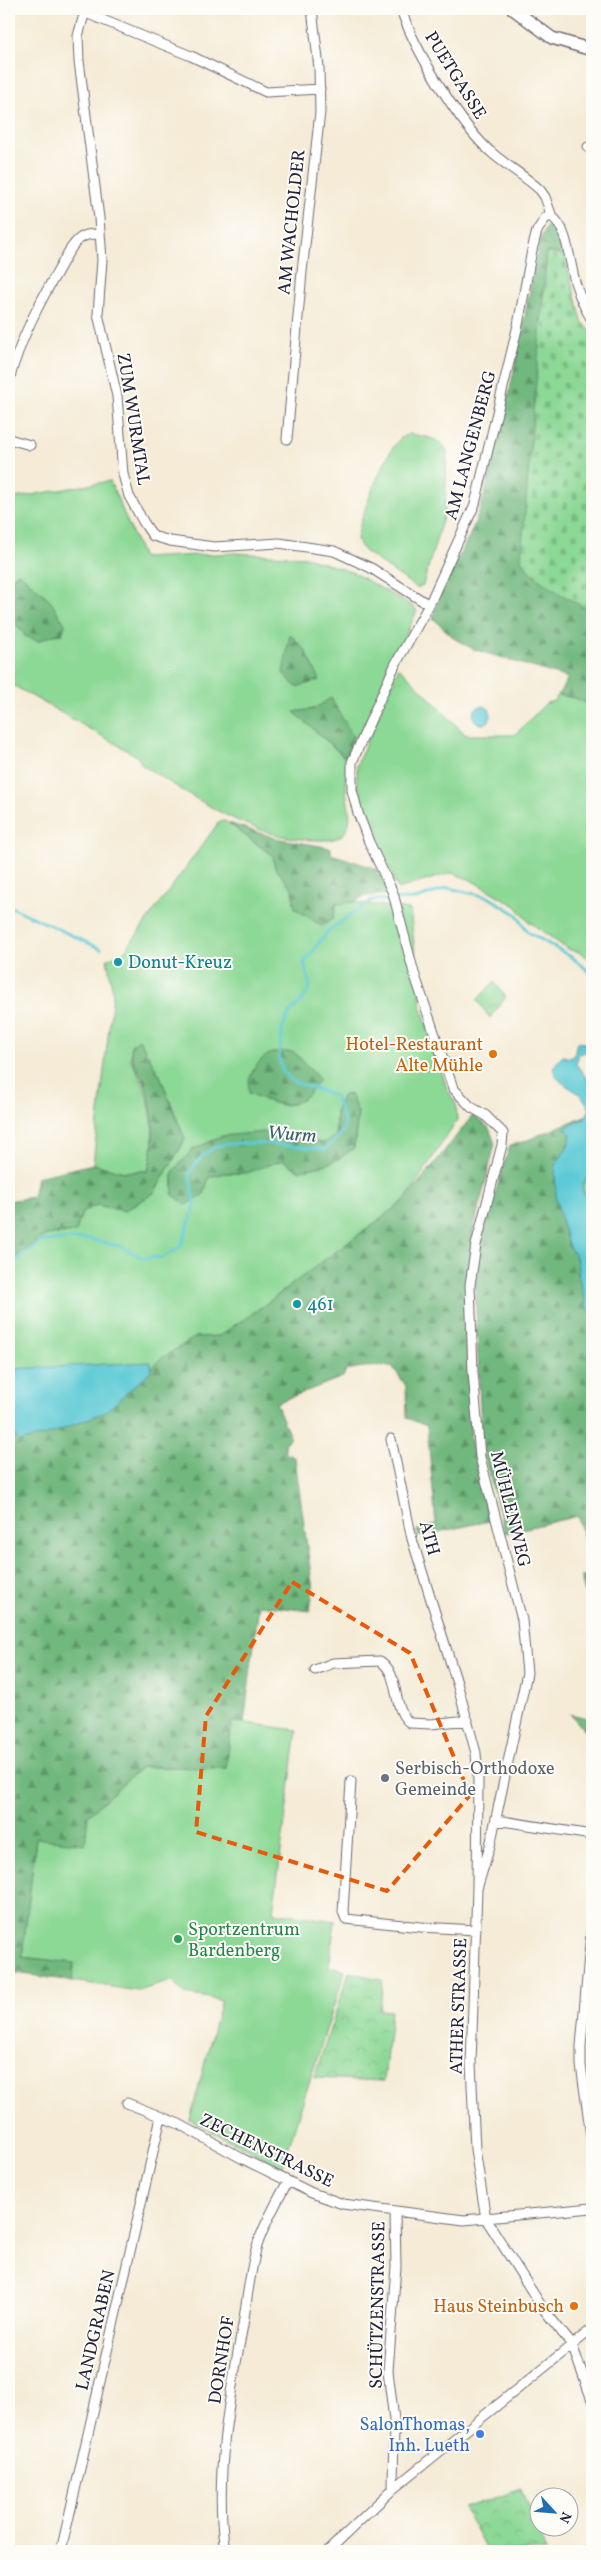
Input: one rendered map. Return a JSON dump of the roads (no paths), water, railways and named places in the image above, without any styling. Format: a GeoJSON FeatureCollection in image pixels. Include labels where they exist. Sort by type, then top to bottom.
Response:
{"type":"FeatureCollection","features":[{"type":"Feature","properties":{"kind":"street","name":"AM WACHOLDER"},"geometry":{"type":"LineString","coordinates":[[287,439],[302,272],[320,112],[320,89],[312,9]]}},
{"type":"Feature","properties":{"kind":"street","name":"PUETGASSE"},"geometry":{"type":"LineString","coordinates":[[401,9],[406,26],[460,118],[491,152],[540,190],[550,207],[552,217]]}},
{"type":"Feature","properties":{"kind":"street"},"geometry":{"type":"LineString","coordinates":[[513,9],[535,28],[552,38],[592,50]]}},
{"type":"Feature","properties":{"kind":"street"},"geometry":{"type":"LineString","coordinates":[[80,10],[199,60],[266,92],[320,89]]}},
{"type":"Feature","properties":{"kind":"street","name":"ZUM WURMTAL"},"geometry":{"type":"LineString","coordinates":[[80,10],[79,61],[102,260],[98,314],[117,396],[123,474],[129,496],[153,536],[170,541],[214,547],[278,543],[334,551],[371,568],[428,605]]}},
{"type":"Feature","properties":{"kind":"street"},"geometry":{"type":"LineString","coordinates":[[552,217],[560,224],[575,284],[583,305],[592,320]]}},
{"type":"Feature","properties":{"kind":"street","name":"AM LANGENBERG"},"geometry":{"type":"LineString","coordinates":[[503,1133],[501,1128],[471,1107],[453,1088],[414,973],[393,893],[369,842],[358,813],[352,790],[352,762],[395,665],[428,605],[475,504],[518,325],[537,231],[546,218],[552,217]]}},
{"type":"Feature","properties":{"kind":"street"},"geometry":{"type":"LineString","coordinates":[[9,380],[20,343],[68,254],[78,240],[86,235],[100,234]]}},
{"type":"Feature","properties":{"kind":"street"},"geometry":{"type":"LineString","coordinates":[[9,439],[30,445]]}},
{"type":"Feature","properties":{"kind":"street","name":"MÜHLENWEG"},"geometry":{"type":"LineString","coordinates":[[477,1889],[485,1869],[525,1688],[528,1662],[522,1620],[480,1457],[477,1433],[470,1285],[476,1245],[502,1145],[503,1133]]}},
{"type":"Feature","properties":{"kind":"street","name":"ATH"},"geometry":{"type":"LineString","coordinates":[[391,1439],[412,1539],[445,1644]]}},
{"type":"Feature","properties":{"kind":"street","name":"ATHER STRASSE"},"geometry":{"type":"LineString","coordinates":[[445,1644],[468,1720],[476,1753],[478,1780],[476,1930],[472,2016],[472,2111],[475,2149],[486,2219],[525,2283],[572,2345],[592,2400]]}},
{"type":"Feature","properties":{"kind":"street"},"geometry":{"type":"LineString","coordinates":[[315,1670],[333,1663],[380,1661],[389,1669],[403,1715],[410,1723],[423,1724],[468,1720]]}},
{"type":"Feature","properties":{"kind":"street"},"geometry":{"type":"LineString","coordinates":[[351,1781],[343,1912],[346,1919],[404,1926],[476,1930]]}},
{"type":"Feature","properties":{"kind":"street"},"geometry":{"type":"LineString","coordinates":[[496,1820],[585,1832],[592,1835]]}},
{"type":"Feature","properties":{"kind":"street"},"geometry":{"type":"LineString","coordinates":[[592,1921],[581,2046],[581,2065],[590,2113],[592,2143]]}},
{"type":"Feature","properties":{"kind":"street","name":"ZECHENSTRASSE"},"geometry":{"type":"LineString","coordinates":[[127,2103],[161,2117],[288,2181],[343,2204],[395,2212],[423,2213],[456,2219],[486,2219],[506,2214],[592,2208]]}},
{"type":"Feature","properties":{"kind":"street","name":"LANDGRABEN"},"geometry":{"type":"LineString","coordinates":[[61,2551],[161,2117]]}},
{"type":"Feature","properties":{"kind":"street","name":"DORNHOF"},"geometry":{"type":"LineString","coordinates":[[225,2551],[221,2526],[221,2483],[226,2427],[240,2342],[257,2247],[288,2181]]}},
{"type":"Feature","properties":{"kind":"street","name":"SCHÜTZENSTRASSE"},"geometry":{"type":"LineString","coordinates":[[393,2489],[394,2420],[388,2371],[396,2267],[395,2212]]}},
{"type":"Feature","properties":{"kind":"street"},"geometry":{"type":"LineString","coordinates":[[328,2551],[393,2489],[592,2329]]}},
{"type":"Feature","properties":{"kind":"water"},"geometry":{"type":"Polygon","coordinates":[[[478,706],[486,706],[491,711],[489,722],[478,724],[473,719],[473,711],[478,706]]]}},
{"type":"Feature","properties":{"kind":"water"},"geometry":{"type":"Polygon","coordinates":[[[577,1042],[592,1044],[592,1057],[585,1052],[579,1054],[576,1064],[592,1085],[592,1168],[582,1187],[584,1194],[592,1198],[592,1314],[587,1307],[579,1278],[576,1257],[569,1247],[556,1197],[555,1165],[567,1147],[571,1134],[565,1128],[585,1118],[590,1109],[580,1095],[557,1078],[554,1068],[563,1056],[570,1058],[574,1055],[577,1042]]]}},
{"type":"Feature","properties":{"kind":"water"},"geometry":{"type":"Polygon","coordinates":[[[151,1362],[151,1371],[105,1412],[50,1434],[19,1442],[9,1425],[9,1369],[151,1362]]]}},
{"type":"Feature","properties":{"kind":"waterway","name":"Wurm"},"geometry":{"type":"LineString","coordinates":[[9,1267],[42,1241],[88,1239],[119,1246],[143,1258],[164,1257],[181,1246],[195,1206],[189,1173],[209,1150],[223,1145],[251,1143],[325,1149],[340,1135],[343,1130],[344,1120],[335,1096],[292,1081],[282,1070],[279,1058],[283,1026],[289,1014],[306,995],[310,986],[304,963],[328,931],[372,900],[416,899],[448,888],[488,897],[516,914],[528,932],[573,958],[592,974]]}},
{"type":"Feature","properties":{"kind":"waterway"},"geometry":{"type":"LineString","coordinates":[[9,906],[101,949]]}},
{"type":"Feature","properties":{"kind":"place","name":"Donut-Kreuz"},"geometry":{"type":"Point","coordinates":[118,962]}},
{"type":"Feature","properties":{"kind":"place","name":"Hotel-Restaurant Alte Mühle"},"geometry":{"type":"Point","coordinates":[493,1054]}},
{"type":"Feature","properties":{"kind":"place","name":"461"},"geometry":{"type":"Point","coordinates":[297,1304]}},
{"type":"Feature","properties":{"kind":"place","name":"Serbisch-Orthodoxe Gemeinde"},"geometry":{"type":"Point","coordinates":[385,1778]}},
{"type":"Feature","properties":{"kind":"place","name":"Sportzentrum Bardenberg"},"geometry":{"type":"Point","coordinates":[178,1939]}},
{"type":"Feature","properties":{"kind":"place","name":"Haus Steinbusch"},"geometry":{"type":"Point","coordinates":[574,2306]}},
{"type":"Feature","properties":{"kind":"place","name":"SalonThomas, Inh. Lueth"},"geometry":{"type":"Point","coordinates":[480,2434]}}]}
